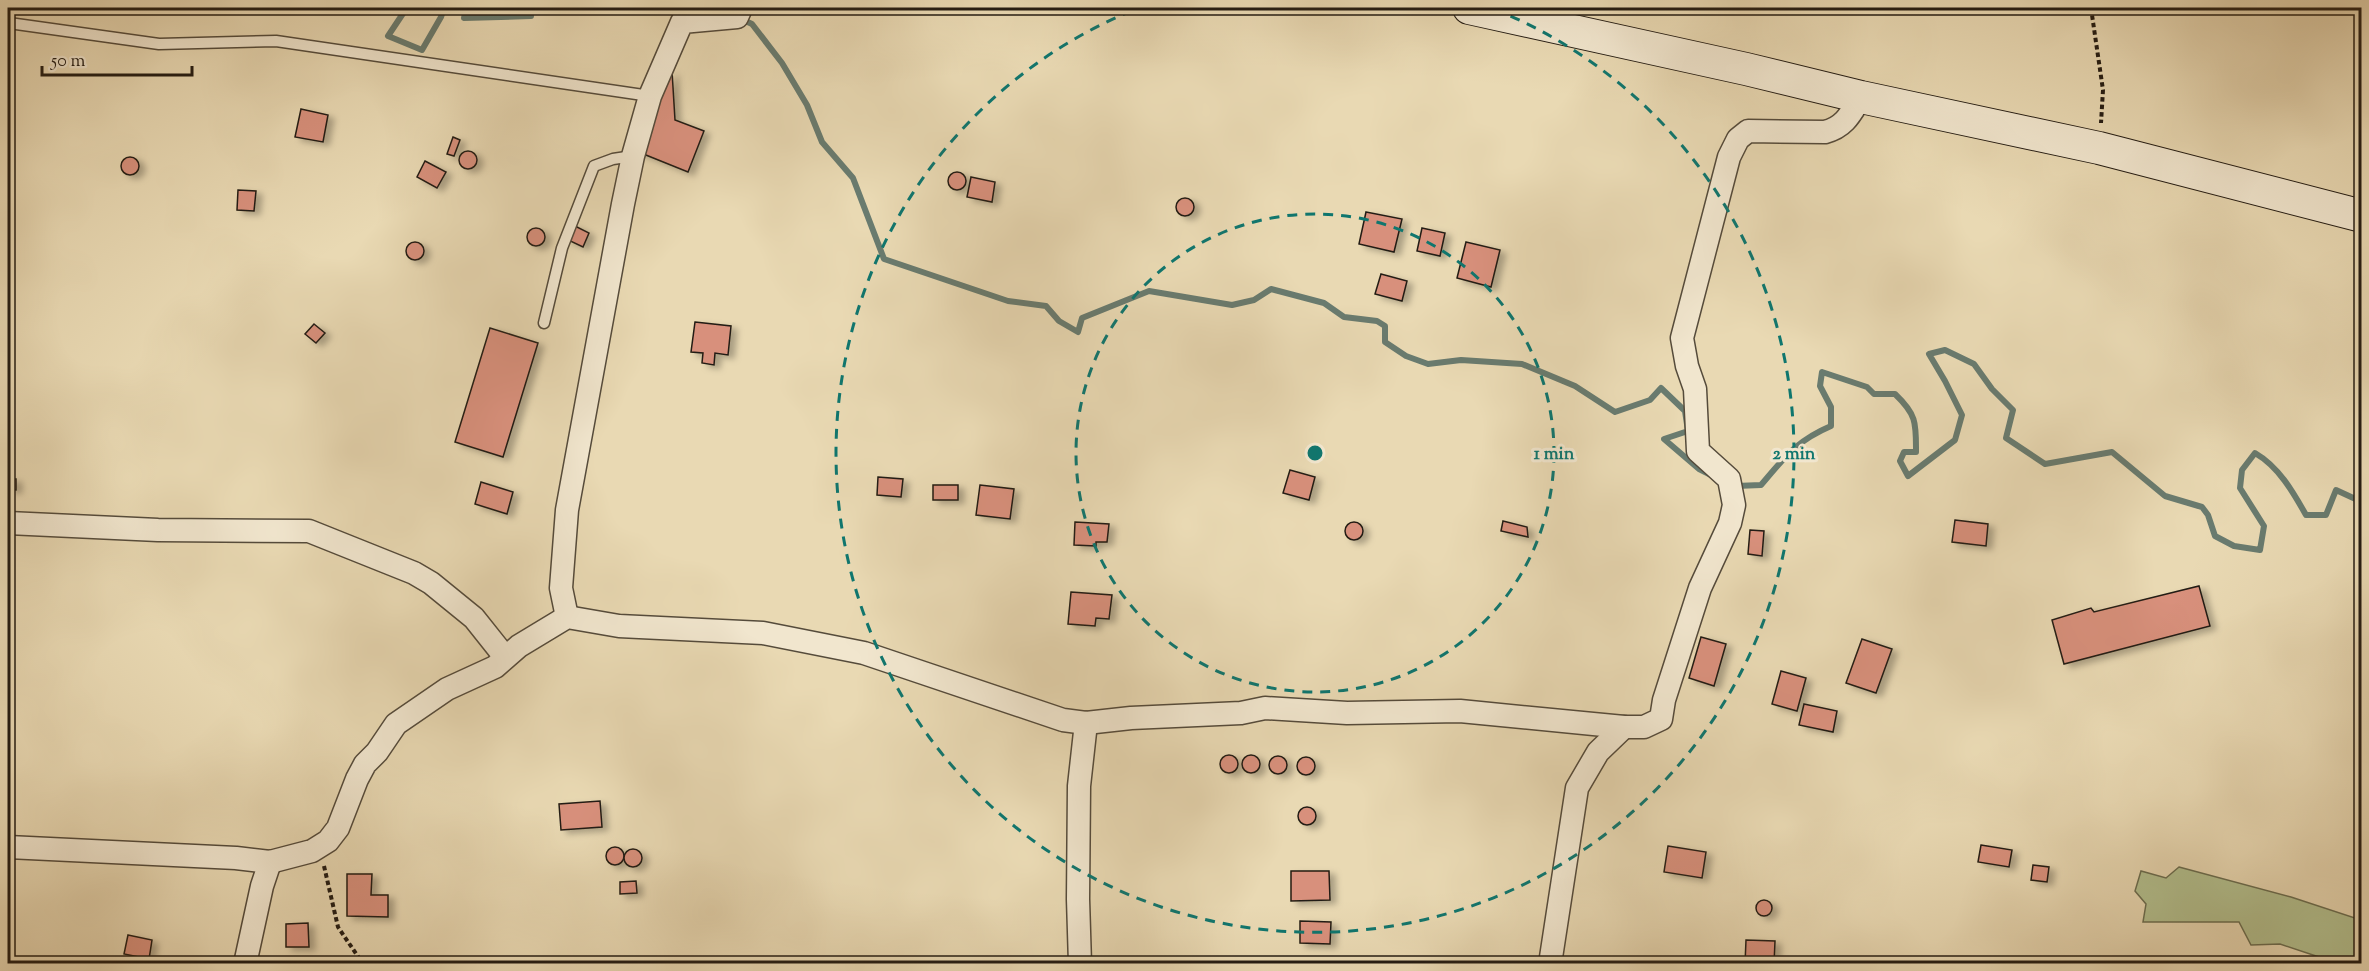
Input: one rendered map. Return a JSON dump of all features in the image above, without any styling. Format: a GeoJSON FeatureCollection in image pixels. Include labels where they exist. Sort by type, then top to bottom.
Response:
{"type":"FeatureCollection","features":[{"type":"Feature","properties":{"kind":"main road"},"geometry":{"type":"LineString","coordinates":[[1469,8],[1527,14],[1861,97],[2099,148],[2361,216]]}},
{"type":"Feature","properties":{"kind":"street"},"geometry":{"type":"LineString","coordinates":[[567,617],[561,588],[567,510],[633,156],[650,96],[682,22],[737,17],[741,8]]}},
{"type":"Feature","properties":{"kind":"street"},"geometry":{"type":"LineString","coordinates":[[8,848],[236,858],[270,862],[312,851],[328,841],[338,828],[365,764],[377,752],[396,724],[447,689],[495,667],[505,657],[567,617],[619,626],[763,633],[864,653],[1064,720],[1086,723],[1131,718],[1241,713],[1265,708],[1347,713],[1460,711],[1644,727],[1661,719],[1664,700],[1700,588],[1730,523],[1734,505],[1729,479],[1698,451],[1695,388],[1687,366],[1682,338],[1729,157],[1738,139],[1748,131],[1825,132],[1837,129],[1846,121],[1861,97]]}},
{"type":"Feature","properties":{"kind":"street"},"geometry":{"type":"LineString","coordinates":[[8,522],[158,530],[309,531],[422,578],[474,618],[505,657]]}},
{"type":"Feature","properties":{"kind":"street"},"geometry":{"type":"LineString","coordinates":[[1080,963],[1079,786],[1086,723]]}},
{"type":"Feature","properties":{"kind":"street"},"geometry":{"type":"LineString","coordinates":[[1550,963],[1577,788],[1598,752],[1624,727]]}},
{"type":"Feature","properties":{"kind":"street"},"geometry":{"type":"LineString","coordinates":[[245,963],[262,886],[270,862]]}},
{"type":"Feature","properties":{"kind":"lane"},"geometry":{"type":"LineString","coordinates":[[9,22],[159,44],[276,41],[650,96]]}},
{"type":"Feature","properties":{"kind":"lane"},"geometry":{"type":"LineString","coordinates":[[544,323],[562,248],[594,166],[613,159],[633,156]]}},
{"type":"Feature","properties":{"kind":"path"},"geometry":{"type":"LineString","coordinates":[[2091,8],[2103,90],[2099,148]]}},
{"type":"Feature","properties":{"kind":"path"},"geometry":{"type":"LineString","coordinates":[[321,846],[338,927],[363,963]]}},
{"type":"Feature","properties":{"kind":"green space"},"geometry":{"type":"Polygon","coordinates":[[[2179,867],[2291,897],[2361,920],[2361,963],[2323,963],[2325,959],[2280,944],[2251,945],[2239,922],[2143,922],[2146,904],[2135,891],[2141,871],[2166,878],[2179,867]]]}},
{"type":"Feature","properties":{"kind":"building"},"geometry":{"type":"Polygon","coordinates":[[[672,71],[675,120],[704,131],[688,172],[636,151],[672,71]]]}},
{"type":"Feature","properties":{"kind":"building"},"geometry":{"type":"Polygon","coordinates":[[[301,109],[328,115],[323,142],[295,137],[301,109]]]}},
{"type":"Feature","properties":{"kind":"building"},"geometry":{"type":"Polygon","coordinates":[[[453,137],[460,140],[454,156],[447,154],[453,137]]]}},
{"type":"Feature","properties":{"kind":"building"},"geometry":{"type":"Polygon","coordinates":[[[468,151],[474,154],[477,160],[474,166],[468,169],[462,166],[459,160],[462,154],[468,151]]]}},
{"type":"Feature","properties":{"kind":"building"},"geometry":{"type":"Polygon","coordinates":[[[126,157],[134,157],[139,162],[137,173],[126,175],[121,170],[121,162],[126,157]]]}},
{"type":"Feature","properties":{"kind":"building"},"geometry":{"type":"Polygon","coordinates":[[[425,161],[446,172],[437,188],[417,177],[425,161]]]}},
{"type":"Feature","properties":{"kind":"building"},"geometry":{"type":"Polygon","coordinates":[[[957,172],[963,175],[966,181],[963,187],[957,190],[951,187],[948,181],[951,175],[957,172]]]}},
{"type":"Feature","properties":{"kind":"building"},"geometry":{"type":"Polygon","coordinates":[[[971,177],[995,182],[992,202],[967,197],[971,177]]]}},
{"type":"Feature","properties":{"kind":"building"},"geometry":{"type":"Polygon","coordinates":[[[238,190],[256,191],[254,211],[237,210],[238,190]]]}},
{"type":"Feature","properties":{"kind":"building"},"geometry":{"type":"Polygon","coordinates":[[[1185,198],[1191,201],[1194,207],[1191,213],[1185,216],[1179,213],[1176,207],[1179,201],[1185,198]]]}},
{"type":"Feature","properties":{"kind":"building"},"geometry":{"type":"Polygon","coordinates":[[[1366,212],[1402,219],[1394,252],[1359,244],[1366,212]]]}},
{"type":"Feature","properties":{"kind":"building"},"geometry":{"type":"Polygon","coordinates":[[[573,225],[589,233],[583,247],[566,239],[573,225]]]}},
{"type":"Feature","properties":{"kind":"building"},"geometry":{"type":"Polygon","coordinates":[[[536,228],[542,231],[545,237],[542,243],[536,246],[530,243],[527,237],[530,231],[536,228]]]}},
{"type":"Feature","properties":{"kind":"building"},"geometry":{"type":"Polygon","coordinates":[[[1422,228],[1445,233],[1440,256],[1417,251],[1422,228]]]}},
{"type":"Feature","properties":{"kind":"building"},"geometry":{"type":"Polygon","coordinates":[[[415,242],[421,245],[424,251],[421,257],[415,260],[409,257],[406,251],[409,245],[415,242]]]}},
{"type":"Feature","properties":{"kind":"building"},"geometry":{"type":"Polygon","coordinates":[[[1466,242],[1500,250],[1491,287],[1457,278],[1466,242]]]}},
{"type":"Feature","properties":{"kind":"building"},"geometry":{"type":"Polygon","coordinates":[[[1381,274],[1407,281],[1402,301],[1375,294],[1381,274]]]}},
{"type":"Feature","properties":{"kind":"building"},"geometry":{"type":"Polygon","coordinates":[[[695,322],[731,326],[728,355],[715,353],[714,365],[702,363],[703,353],[691,352],[695,322]]]}},
{"type":"Feature","properties":{"kind":"building"},"geometry":{"type":"Polygon","coordinates":[[[314,324],[325,333],[316,343],[305,334],[314,324]]]}},
{"type":"Feature","properties":{"kind":"building"},"geometry":{"type":"Polygon","coordinates":[[[490,328],[538,343],[503,457],[455,442],[490,328]]]}},
{"type":"Feature","properties":{"kind":"building"},"geometry":{"type":"Polygon","coordinates":[[[1290,470],[1315,477],[1309,500],[1283,493],[1290,470]]]}},
{"type":"Feature","properties":{"kind":"building"},"geometry":{"type":"Polygon","coordinates":[[[878,477],[903,479],[901,497],[877,495],[878,477]]]}},
{"type":"Feature","properties":{"kind":"building"},"geometry":{"type":"Polygon","coordinates":[[[8,479],[16,479],[16,490],[8,489],[8,479]]]}},
{"type":"Feature","properties":{"kind":"building"},"geometry":{"type":"Polygon","coordinates":[[[481,482],[513,492],[507,514],[475,504],[481,482]]]}},
{"type":"Feature","properties":{"kind":"building"},"geometry":{"type":"Polygon","coordinates":[[[933,485],[958,485],[958,500],[933,500],[933,485]]]}},
{"type":"Feature","properties":{"kind":"building"},"geometry":{"type":"Polygon","coordinates":[[[980,485],[1014,489],[1010,519],[976,515],[980,485]]]}},
{"type":"Feature","properties":{"kind":"building"},"geometry":{"type":"Polygon","coordinates":[[[1955,520],[1988,524],[1986,546],[1952,542],[1955,520]]]}},
{"type":"Feature","properties":{"kind":"building"},"geometry":{"type":"Polygon","coordinates":[[[1503,521],[1527,527],[1528,537],[1501,531],[1503,521]]]}},
{"type":"Feature","properties":{"kind":"building"},"geometry":{"type":"Polygon","coordinates":[[[1075,522],[1109,524],[1107,542],[1096,542],[1096,546],[1074,545],[1075,522]]]}},
{"type":"Feature","properties":{"kind":"building"},"geometry":{"type":"Polygon","coordinates":[[[1354,522],[1360,525],[1363,531],[1360,537],[1354,540],[1348,537],[1345,531],[1348,525],[1354,522]]]}},
{"type":"Feature","properties":{"kind":"building"},"geometry":{"type":"Polygon","coordinates":[[[1750,530],[1764,531],[1762,556],[1748,554],[1750,530]]]}},
{"type":"Feature","properties":{"kind":"building"},"geometry":{"type":"Polygon","coordinates":[[[2199,586],[2210,626],[2064,664],[2052,620],[2091,608],[2094,612],[2199,586]]]}},
{"type":"Feature","properties":{"kind":"building"},"geometry":{"type":"Polygon","coordinates":[[[1071,592],[1112,595],[1109,619],[1096,618],[1095,626],[1068,624],[1071,592]]]}},
{"type":"Feature","properties":{"kind":"building"},"geometry":{"type":"Polygon","coordinates":[[[1701,637],[1726,644],[1714,686],[1689,678],[1701,637]]]}},
{"type":"Feature","properties":{"kind":"building"},"geometry":{"type":"Polygon","coordinates":[[[1862,639],[1892,649],[1876,693],[1846,683],[1862,639]]]}},
{"type":"Feature","properties":{"kind":"building"},"geometry":{"type":"Polygon","coordinates":[[[1781,671],[1806,678],[1797,711],[1772,704],[1781,671]]]}},
{"type":"Feature","properties":{"kind":"building"},"geometry":{"type":"Polygon","coordinates":[[[1804,704],[1837,711],[1833,732],[1799,725],[1804,704]]]}},
{"type":"Feature","properties":{"kind":"building"},"geometry":{"type":"Polygon","coordinates":[[[1229,755],[1235,758],[1238,764],[1235,770],[1229,773],[1223,770],[1220,764],[1223,758],[1229,755]]]}},
{"type":"Feature","properties":{"kind":"building"},"geometry":{"type":"Polygon","coordinates":[[[1251,755],[1257,758],[1260,764],[1257,770],[1251,773],[1245,770],[1242,764],[1245,758],[1251,755]]]}},
{"type":"Feature","properties":{"kind":"building"},"geometry":{"type":"Polygon","coordinates":[[[1278,756],[1284,759],[1287,765],[1284,771],[1278,774],[1272,771],[1269,765],[1272,759],[1278,756]]]}},
{"type":"Feature","properties":{"kind":"building"},"geometry":{"type":"Polygon","coordinates":[[[1306,757],[1312,760],[1315,766],[1312,772],[1306,775],[1300,772],[1297,766],[1300,760],[1306,757]]]}},
{"type":"Feature","properties":{"kind":"building"},"geometry":{"type":"Polygon","coordinates":[[[600,801],[602,827],[561,830],[559,804],[600,801]]]}},
{"type":"Feature","properties":{"kind":"building"},"geometry":{"type":"Polygon","coordinates":[[[1307,807],[1313,810],[1316,816],[1313,822],[1307,825],[1301,822],[1298,816],[1301,810],[1307,807]]]}},
{"type":"Feature","properties":{"kind":"building"},"geometry":{"type":"Polygon","coordinates":[[[1981,845],[2012,850],[2009,867],[1978,862],[1981,845]]]}},
{"type":"Feature","properties":{"kind":"building"},"geometry":{"type":"Polygon","coordinates":[[[1668,846],[1706,852],[1702,878],[1664,872],[1668,846]]]}},
{"type":"Feature","properties":{"kind":"building"},"geometry":{"type":"Polygon","coordinates":[[[615,847],[621,850],[624,856],[621,862],[615,865],[609,862],[606,856],[609,850],[615,847]]]}},
{"type":"Feature","properties":{"kind":"building"},"geometry":{"type":"Polygon","coordinates":[[[633,849],[639,852],[642,858],[639,864],[633,867],[627,864],[624,858],[627,852],[633,849]]]}},
{"type":"Feature","properties":{"kind":"building"},"geometry":{"type":"Polygon","coordinates":[[[2033,865],[2049,867],[2047,882],[2031,880],[2033,865]]]}},
{"type":"Feature","properties":{"kind":"building"},"geometry":{"type":"Polygon","coordinates":[[[1291,871],[1329,871],[1330,900],[1291,901],[1291,871]]]}},
{"type":"Feature","properties":{"kind":"building"},"geometry":{"type":"Polygon","coordinates":[[[347,874],[372,874],[371,895],[388,895],[388,917],[347,916],[347,874]]]}},
{"type":"Feature","properties":{"kind":"building"},"geometry":{"type":"Polygon","coordinates":[[[636,881],[637,893],[620,894],[620,882],[636,881]]]}},
{"type":"Feature","properties":{"kind":"building"},"geometry":{"type":"Polygon","coordinates":[[[1761,900],[1767,900],[1772,908],[1770,914],[1761,916],[1756,911],[1756,905],[1761,900]]]}},
{"type":"Feature","properties":{"kind":"building"},"geometry":{"type":"Polygon","coordinates":[[[1300,921],[1331,922],[1330,944],[1300,943],[1300,921]]]}},
{"type":"Feature","properties":{"kind":"building"},"geometry":{"type":"Polygon","coordinates":[[[308,923],[309,947],[286,947],[286,924],[308,923]]]}},
{"type":"Feature","properties":{"kind":"building"},"geometry":{"type":"Polygon","coordinates":[[[128,935],[152,940],[149,959],[124,954],[128,935]]]}},
{"type":"Feature","properties":{"kind":"building"},"geometry":{"type":"Polygon","coordinates":[[[1746,940],[1775,941],[1774,964],[1745,964],[1746,940]]]}},
{"type":"Feature","properties":{"kind":"building"},"geometry":{"type":"Polygon","coordinates":[[[2111,958],[2126,959],[2126,964],[2111,964],[2111,958]]]}},
{"type":"Feature","properties":{"kind":"waterway"},"geometry":{"type":"LineString","coordinates":[[402,8],[406,9],[388,36],[422,50],[444,8]]}},
{"type":"Feature","properties":{"kind":"waterway"},"geometry":{"type":"LineString","coordinates":[[466,8],[464,18],[531,16],[527,8]]}},
{"type":"Feature","properties":{"kind":"waterway"},"geometry":{"type":"LineString","coordinates":[[741,19],[752,24],[782,63],[807,105],[822,142],[853,178],[884,259],[1008,301],[1046,306],[1059,321],[1078,332],[1082,318],[1149,291],[1232,305],[1254,300],[1271,289],[1324,303],[1344,317],[1377,321],[1385,326],[1385,342],[1406,356],[1428,364],[1461,360],[1522,364],[1575,386],[1615,412],[1650,400],[1661,388],[1685,411],[1688,431],[1664,439],[1699,469],[1711,475]]}},
{"type":"Feature","properties":{"kind":"waterway"},"geometry":{"type":"LineString","coordinates":[[1736,486],[1761,485],[1784,458],[1800,444],[1831,426],[1831,407],[1820,386],[1822,372],[1867,387],[1874,394],[1895,394],[1908,408],[1914,420],[1916,434],[1916,452],[1904,452],[1900,461],[1908,476],[1955,440],[1962,415],[1929,354],[1945,350],[1974,364],[1992,389],[2013,410],[2006,438],[2045,464],[2112,452],[2165,496],[2202,507],[2208,515],[2215,536],[2234,546],[2260,550],[2264,526],[2240,488],[2242,470],[2255,453],[2278,473],[2306,515],[2326,515],[2336,490],[2362,502]]}}]}
